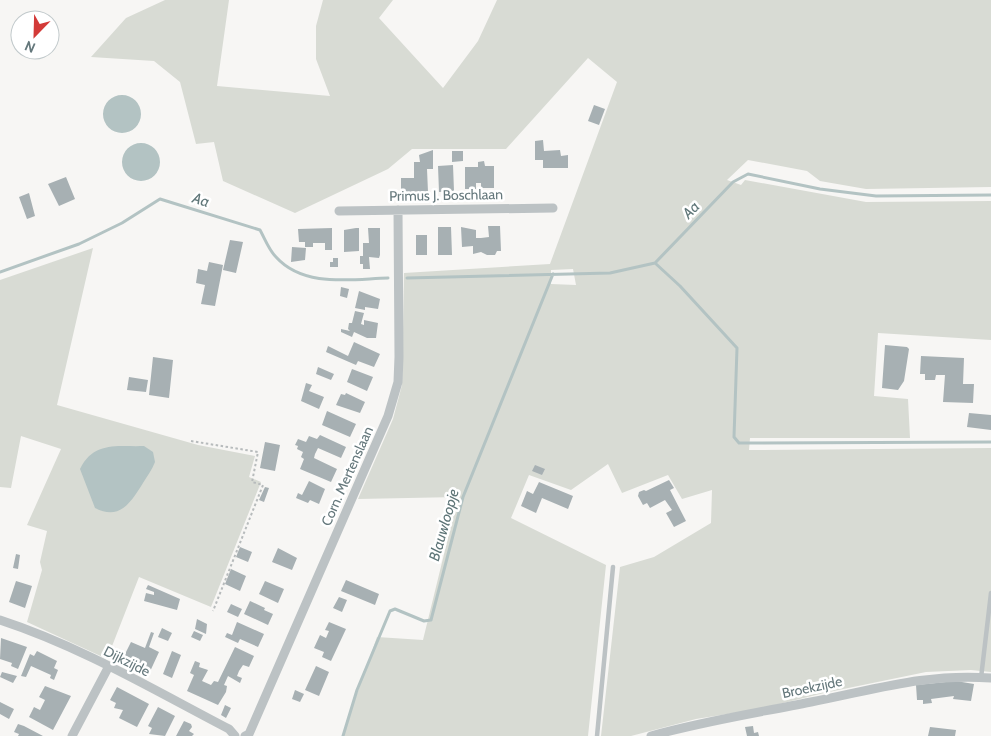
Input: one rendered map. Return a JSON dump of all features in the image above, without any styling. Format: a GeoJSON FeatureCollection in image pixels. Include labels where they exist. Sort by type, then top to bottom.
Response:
{"type":"FeatureCollection","features":[{"type":"Feature","properties":{"kind":"street","name":"Primus J. Boschlaan"},"geometry":{"type":"LineString","coordinates":[[339,212],[553,208]]}},
{"type":"Feature","properties":{"kind":"street","name":"Corn. Mertenslaan"},"geometry":{"type":"LineString","coordinates":[[246,736],[253,725],[388,416],[396,391],[399,357],[398,210]]}},
{"type":"Feature","properties":{"kind":"street","name":"Dijkzijde"},"geometry":{"type":"LineString","coordinates":[[0,620],[35,631],[109,666],[229,729],[235,736]]}},
{"type":"Feature","properties":{"kind":"street"},"geometry":{"type":"LineString","coordinates":[[72,736],[109,666]]}},
{"type":"Feature","properties":{"kind":"street","name":"Broekzijde"},"geometry":{"type":"LineString","coordinates":[[651,736],[696,724],[813,702],[900,682],[942,678],[991,678]]}},
{"type":"Feature","properties":{"kind":"lane"},"geometry":{"type":"LineString","coordinates":[[597,736],[613,567]]}},
{"type":"Feature","properties":{"kind":"lane"},"geometry":{"type":"LineString","coordinates":[[981,678],[991,593]]}},
{"type":"Feature","properties":{"kind":"path"},"geometry":{"type":"LineString","coordinates":[[191,441],[258,452],[252,482],[263,485],[213,610]]}},
{"type":"Feature","properties":{"kind":"shaded area"},"geometry":{"type":"Polygon","coordinates":[[[165,0],[229,0],[217,86],[330,96],[316,59],[316,26],[323,0],[393,0],[379,18],[443,88],[478,41],[497,0],[991,0],[991,187],[866,189],[820,181],[807,171],[748,160],[727,180],[741,185],[745,180],[866,202],[991,201],[991,340],[878,333],[874,396],[908,399],[910,438],[750,438],[749,450],[991,448],[991,672],[971,670],[926,672],[824,693],[759,709],[696,719],[631,736],[601,736],[620,567],[654,557],[711,523],[712,490],[682,499],[668,475],[622,493],[608,464],[571,490],[529,475],[511,518],[606,565],[588,736],[342,736],[377,637],[423,640],[458,497],[358,499],[393,419],[402,385],[404,273],[550,264],[617,82],[588,58],[506,149],[412,149],[388,169],[295,213],[223,181],[214,142],[196,144],[180,82],[154,61],[91,57],[126,18],[165,0]],[[573,269],[551,270],[551,284],[576,285],[573,269]]]}},
{"type":"Feature","properties":{"kind":"shaded area"},"geometry":{"type":"Polygon","coordinates":[[[122,95],[136,100],[141,114],[136,128],[122,133],[108,128],[103,114],[108,100],[122,95]]]}},
{"type":"Feature","properties":{"kind":"shaded area"},"geometry":{"type":"Polygon","coordinates":[[[141,143],[155,148],[160,162],[155,176],[141,181],[127,176],[122,162],[127,148],[141,143]]]}},
{"type":"Feature","properties":{"kind":"shaded area"},"geometry":{"type":"Polygon","coordinates":[[[93,248],[57,405],[198,445],[255,456],[249,477],[261,482],[211,607],[139,577],[107,659],[27,622],[42,570],[40,562],[47,531],[27,525],[61,449],[21,436],[11,488],[0,487],[0,280],[93,248]]]}},
{"type":"Feature","properties":{"kind":"shaded area"},"geometry":{"type":"Polygon","coordinates":[[[144,446],[153,452],[155,462],[134,497],[124,508],[118,511],[111,512],[95,508],[80,469],[86,460],[92,454],[107,447],[144,446]]]}},
{"type":"Feature","properties":{"kind":"building"},"geometry":{"type":"Polygon","coordinates":[[[594,105],[605,109],[599,125],[588,121],[594,105]]]}},
{"type":"Feature","properties":{"kind":"building"},"geometry":{"type":"Polygon","coordinates":[[[543,140],[544,151],[560,150],[561,156],[568,155],[568,168],[543,168],[543,160],[535,160],[535,141],[543,140]]]}},
{"type":"Feature","properties":{"kind":"building"},"geometry":{"type":"Polygon","coordinates":[[[433,150],[433,169],[427,169],[428,192],[401,192],[401,178],[414,178],[414,162],[420,162],[419,155],[433,150]]]}},
{"type":"Feature","properties":{"kind":"building"},"geometry":{"type":"Polygon","coordinates":[[[452,151],[463,151],[463,161],[452,162],[452,151]]]}},
{"type":"Feature","properties":{"kind":"building"},"geometry":{"type":"Polygon","coordinates":[[[484,161],[485,166],[494,166],[494,188],[481,188],[481,183],[476,183],[476,189],[465,189],[465,167],[478,167],[478,162],[484,161]]]}},
{"type":"Feature","properties":{"kind":"building"},"geometry":{"type":"Polygon","coordinates":[[[453,165],[454,191],[439,192],[438,166],[453,165]]]}},
{"type":"Feature","properties":{"kind":"building"},"geometry":{"type":"Polygon","coordinates":[[[66,177],[75,199],[59,206],[48,184],[66,177]]]}},
{"type":"Feature","properties":{"kind":"building"},"geometry":{"type":"Polygon","coordinates":[[[29,193],[35,216],[27,219],[19,197],[29,193]]]}},
{"type":"Feature","properties":{"kind":"building"},"geometry":{"type":"Polygon","coordinates":[[[488,226],[500,226],[501,251],[497,251],[495,255],[487,255],[481,252],[473,254],[473,246],[462,247],[461,227],[476,230],[476,238],[481,238],[489,237],[488,226]]]}},
{"type":"Feature","properties":{"kind":"building"},"geometry":{"type":"Polygon","coordinates":[[[438,227],[451,227],[452,255],[438,255],[438,227]]]}},
{"type":"Feature","properties":{"kind":"building"},"geometry":{"type":"Polygon","coordinates":[[[332,228],[332,250],[325,250],[325,243],[313,243],[313,247],[305,247],[305,242],[299,242],[298,229],[332,228]]]}},
{"type":"Feature","properties":{"kind":"building"},"geometry":{"type":"Polygon","coordinates":[[[359,228],[359,251],[344,252],[344,230],[359,228]]]}},
{"type":"Feature","properties":{"kind":"building"},"geometry":{"type":"Polygon","coordinates":[[[368,228],[380,228],[380,255],[379,258],[369,257],[370,269],[363,269],[363,264],[360,264],[360,256],[363,256],[363,243],[369,243],[368,228]]]}},
{"type":"Feature","properties":{"kind":"building"},"geometry":{"type":"Polygon","coordinates":[[[416,235],[427,235],[427,255],[416,255],[416,235]]]}},
{"type":"Feature","properties":{"kind":"building"},"geometry":{"type":"Polygon","coordinates":[[[230,240],[243,242],[236,273],[223,270],[230,240]]]}},
{"type":"Feature","properties":{"kind":"building"},"geometry":{"type":"Polygon","coordinates":[[[292,247],[306,248],[305,260],[291,262],[292,247]]]}},
{"type":"Feature","properties":{"kind":"building"},"geometry":{"type":"Polygon","coordinates":[[[333,258],[338,258],[338,267],[330,267],[330,262],[333,262],[333,258]]]}},
{"type":"Feature","properties":{"kind":"building"},"geometry":{"type":"Polygon","coordinates":[[[209,262],[223,265],[215,306],[201,304],[205,285],[196,283],[198,269],[207,271],[209,262]]]}},
{"type":"Feature","properties":{"kind":"building"},"geometry":{"type":"Polygon","coordinates":[[[341,287],[349,289],[347,298],[340,296],[341,287]]]}},
{"type":"Feature","properties":{"kind":"building"},"geometry":{"type":"Polygon","coordinates":[[[359,291],[380,299],[378,309],[365,307],[365,310],[355,308],[359,291]]]}},
{"type":"Feature","properties":{"kind":"building"},"geometry":{"type":"Polygon","coordinates":[[[355,311],[364,313],[361,324],[364,325],[364,320],[378,323],[376,338],[367,338],[354,332],[352,337],[341,332],[341,329],[350,331],[348,329],[349,323],[352,323],[355,311]]]}},
{"type":"Feature","properties":{"kind":"building"},"geometry":{"type":"Polygon","coordinates":[[[354,342],[380,354],[374,367],[358,361],[356,365],[326,352],[328,346],[348,356],[354,342]]]}},
{"type":"Feature","properties":{"kind":"building"},"geometry":{"type":"Polygon","coordinates":[[[885,345],[907,347],[909,349],[904,381],[898,390],[882,388],[885,345]]]}},
{"type":"Feature","properties":{"kind":"building"},"geometry":{"type":"Polygon","coordinates":[[[921,356],[964,358],[963,384],[974,384],[973,403],[943,402],[945,375],[936,375],[935,380],[925,380],[925,374],[920,374],[921,356]]]}},
{"type":"Feature","properties":{"kind":"building"},"geometry":{"type":"Polygon","coordinates":[[[153,357],[173,360],[169,398],[149,395],[153,357]]]}},
{"type":"Feature","properties":{"kind":"building"},"geometry":{"type":"Polygon","coordinates":[[[318,367],[334,374],[331,380],[316,374],[318,367]]]}},
{"type":"Feature","properties":{"kind":"building"},"geometry":{"type":"Polygon","coordinates":[[[352,369],[373,377],[367,391],[347,382],[352,369]]]}},
{"type":"Feature","properties":{"kind":"building"},"geometry":{"type":"Polygon","coordinates":[[[129,377],[148,380],[146,392],[127,390],[129,377]]]}},
{"type":"Feature","properties":{"kind":"building"},"geometry":{"type":"Polygon","coordinates":[[[306,383],[312,385],[309,391],[324,397],[319,409],[301,401],[306,383]]]}},
{"type":"Feature","properties":{"kind":"building"},"geometry":{"type":"Polygon","coordinates":[[[346,393],[365,402],[360,413],[336,405],[341,394],[345,395],[346,393]]]}},
{"type":"Feature","properties":{"kind":"building"},"geometry":{"type":"Polygon","coordinates":[[[327,411],[356,424],[350,437],[322,425],[327,411]]]}},
{"type":"Feature","properties":{"kind":"building"},"geometry":{"type":"Polygon","coordinates":[[[969,413],[991,415],[991,430],[967,427],[969,413]]]}},
{"type":"Feature","properties":{"kind":"building"},"geometry":{"type":"Polygon","coordinates":[[[320,435],[346,447],[341,458],[318,448],[315,454],[314,458],[337,469],[331,482],[300,469],[304,459],[301,457],[303,452],[297,449],[298,446],[295,445],[298,439],[306,442],[309,436],[317,439],[320,435]]]}},
{"type":"Feature","properties":{"kind":"building"},"geometry":{"type":"Polygon","coordinates":[[[265,442],[280,445],[275,471],[260,468],[265,442]]]}},
{"type":"Feature","properties":{"kind":"building"},"geometry":{"type":"Polygon","coordinates":[[[535,465],[545,469],[542,475],[532,471],[535,465]]]}},
{"type":"Feature","properties":{"kind":"building"},"geometry":{"type":"Polygon","coordinates":[[[669,480],[674,488],[670,490],[686,521],[674,527],[666,513],[672,510],[665,500],[650,508],[647,503],[643,505],[638,496],[639,492],[646,491],[669,480]]]}},
{"type":"Feature","properties":{"kind":"building"},"geometry":{"type":"Polygon","coordinates":[[[309,481],[325,489],[319,504],[310,500],[308,503],[296,498],[298,493],[302,495],[309,481]]]}},
{"type":"Feature","properties":{"kind":"building"},"geometry":{"type":"Polygon","coordinates":[[[539,482],[573,496],[568,509],[542,498],[536,513],[521,506],[527,491],[533,494],[539,482]]]}},
{"type":"Feature","properties":{"kind":"building"},"geometry":{"type":"Polygon","coordinates":[[[265,487],[269,488],[264,502],[259,500],[265,487]]]}},
{"type":"Feature","properties":{"kind":"building"},"geometry":{"type":"Polygon","coordinates":[[[240,547],[252,552],[248,562],[236,557],[240,547]]]}},
{"type":"Feature","properties":{"kind":"building"},"geometry":{"type":"Polygon","coordinates":[[[278,548],[297,558],[292,570],[272,562],[278,548]]]}},
{"type":"Feature","properties":{"kind":"building"},"geometry":{"type":"Polygon","coordinates":[[[16,554],[20,555],[18,569],[13,568],[16,554]]]}},
{"type":"Feature","properties":{"kind":"building"},"geometry":{"type":"Polygon","coordinates":[[[231,569],[246,576],[240,591],[225,584],[231,569]]]}},
{"type":"Feature","properties":{"kind":"building"},"geometry":{"type":"Polygon","coordinates":[[[346,580],[379,594],[375,605],[341,591],[346,580]]]}},
{"type":"Feature","properties":{"kind":"building"},"geometry":{"type":"Polygon","coordinates":[[[16,581],[32,586],[25,608],[9,602],[16,581]]]}},
{"type":"Feature","properties":{"kind":"building"},"geometry":{"type":"Polygon","coordinates":[[[265,581],[284,589],[278,603],[259,594],[265,581]]]}},
{"type":"Feature","properties":{"kind":"building"},"geometry":{"type":"Polygon","coordinates":[[[148,585],[180,599],[177,610],[144,601],[146,593],[154,595],[154,592],[146,589],[148,585]]]}},
{"type":"Feature","properties":{"kind":"building"},"geometry":{"type":"Polygon","coordinates":[[[339,597],[347,600],[342,612],[333,608],[339,597]]]}},
{"type":"Feature","properties":{"kind":"building"},"geometry":{"type":"Polygon","coordinates":[[[250,601],[273,614],[268,625],[244,614],[250,601]]]}},
{"type":"Feature","properties":{"kind":"building"},"geometry":{"type":"Polygon","coordinates":[[[231,604],[242,609],[238,617],[227,612],[231,604]]]}},
{"type":"Feature","properties":{"kind":"building"},"geometry":{"type":"Polygon","coordinates":[[[197,619],[207,624],[206,634],[195,629],[197,619]]]}},
{"type":"Feature","properties":{"kind":"building"},"geometry":{"type":"Polygon","coordinates":[[[237,622],[264,634],[258,647],[240,639],[238,643],[225,637],[227,633],[232,635],[237,622]]]}},
{"type":"Feature","properties":{"kind":"building"},"geometry":{"type":"Polygon","coordinates":[[[329,622],[346,629],[331,661],[322,657],[324,652],[314,648],[320,635],[326,638],[329,631],[325,630],[329,622]]]}},
{"type":"Feature","properties":{"kind":"building"},"geometry":{"type":"Polygon","coordinates":[[[162,628],[172,633],[168,641],[158,637],[162,628]]]}},
{"type":"Feature","properties":{"kind":"building"},"geometry":{"type":"Polygon","coordinates":[[[194,631],[203,635],[200,641],[191,637],[194,631]]]}},
{"type":"Feature","properties":{"kind":"building"},"geometry":{"type":"Polygon","coordinates":[[[151,632],[154,633],[149,647],[159,652],[147,678],[129,669],[132,663],[123,658],[131,642],[145,648],[151,632]]]}},
{"type":"Feature","properties":{"kind":"building"},"geometry":{"type":"Polygon","coordinates":[[[1,638],[27,647],[18,669],[11,666],[12,663],[0,659],[1,638]]]}},
{"type":"Feature","properties":{"kind":"building"},"geometry":{"type":"Polygon","coordinates":[[[235,647],[254,656],[249,667],[243,665],[239,671],[237,676],[242,678],[240,683],[228,676],[224,685],[227,686],[226,692],[218,705],[187,691],[194,675],[190,673],[195,661],[200,663],[199,667],[208,670],[202,681],[211,685],[214,681],[218,682],[235,647]]]}},
{"type":"Feature","properties":{"kind":"building"},"geometry":{"type":"Polygon","coordinates":[[[37,651],[57,661],[54,668],[58,670],[54,680],[50,678],[51,675],[31,666],[26,677],[21,676],[30,654],[34,656],[37,651]]]}},
{"type":"Feature","properties":{"kind":"building"},"geometry":{"type":"Polygon","coordinates":[[[172,651],[181,655],[172,678],[163,674],[172,651]]]}},
{"type":"Feature","properties":{"kind":"building"},"geometry":{"type":"Polygon","coordinates":[[[316,666],[329,672],[319,696],[305,690],[316,666]]]}},
{"type":"Feature","properties":{"kind":"building"},"geometry":{"type":"Polygon","coordinates":[[[2,672],[17,676],[13,683],[0,677],[2,672]]]}},
{"type":"Feature","properties":{"kind":"building"},"geometry":{"type":"Polygon","coordinates":[[[956,681],[974,684],[971,701],[953,699],[954,696],[931,699],[932,703],[923,704],[923,700],[917,700],[916,685],[956,681]]]}},
{"type":"Feature","properties":{"kind":"building"},"geometry":{"type":"Polygon","coordinates":[[[45,686],[71,696],[53,730],[29,717],[34,707],[40,710],[45,700],[39,697],[45,686]]]}},
{"type":"Feature","properties":{"kind":"building"},"geometry":{"type":"Polygon","coordinates":[[[117,687],[149,704],[137,727],[119,718],[123,710],[114,708],[116,703],[110,700],[117,687]]]}},
{"type":"Feature","properties":{"kind":"building"},"geometry":{"type":"Polygon","coordinates":[[[295,690],[304,694],[300,702],[292,699],[295,690]]]}},
{"type":"Feature","properties":{"kind":"building"},"geometry":{"type":"Polygon","coordinates":[[[0,702],[14,709],[9,719],[0,714],[0,702]]]}},
{"type":"Feature","properties":{"kind":"building"},"geometry":{"type":"Polygon","coordinates":[[[225,705],[231,708],[226,718],[221,715],[225,705]]]}},
{"type":"Feature","properties":{"kind":"building"},"geometry":{"type":"Polygon","coordinates":[[[158,707],[175,716],[165,736],[149,734],[152,728],[148,726],[158,707]]]}},
{"type":"Feature","properties":{"kind":"building"},"geometry":{"type":"Polygon","coordinates":[[[184,721],[191,724],[192,727],[189,731],[194,734],[192,736],[176,736],[184,721]]]}},
{"type":"Feature","properties":{"kind":"building"},"geometry":{"type":"Polygon","coordinates":[[[18,724],[43,736],[18,736],[19,734],[14,732],[18,724]]]}},
{"type":"Feature","properties":{"kind":"building"},"geometry":{"type":"Polygon","coordinates":[[[753,726],[754,733],[758,732],[759,736],[747,736],[745,727],[753,726]]]}},
{"type":"Feature","properties":{"kind":"building"},"geometry":{"type":"Polygon","coordinates":[[[930,727],[956,730],[955,736],[928,736],[930,727]]]}},
{"type":"Feature","properties":{"kind":"waterway","name":"Aa"},"geometry":{"type":"LineString","coordinates":[[407,278],[610,273],[655,263],[733,182],[748,174],[820,189],[876,196],[991,195]]}},
{"type":"Feature","properties":{"kind":"waterway","name":"Aa"},"geometry":{"type":"LineString","coordinates":[[0,272],[79,244],[122,223],[160,199],[260,230],[276,257],[287,267],[300,274],[329,280],[388,278]]}},
{"type":"Feature","properties":{"kind":"waterway"},"geometry":{"type":"LineString","coordinates":[[655,263],[680,286],[737,348],[734,437],[739,443],[991,442]]}},
{"type":"Feature","properties":{"kind":"waterway","name":"Blauwloopje"},"geometry":{"type":"LineString","coordinates":[[343,736],[357,690],[390,611],[395,609],[424,621],[431,620],[463,497],[553,274]]}}]}
